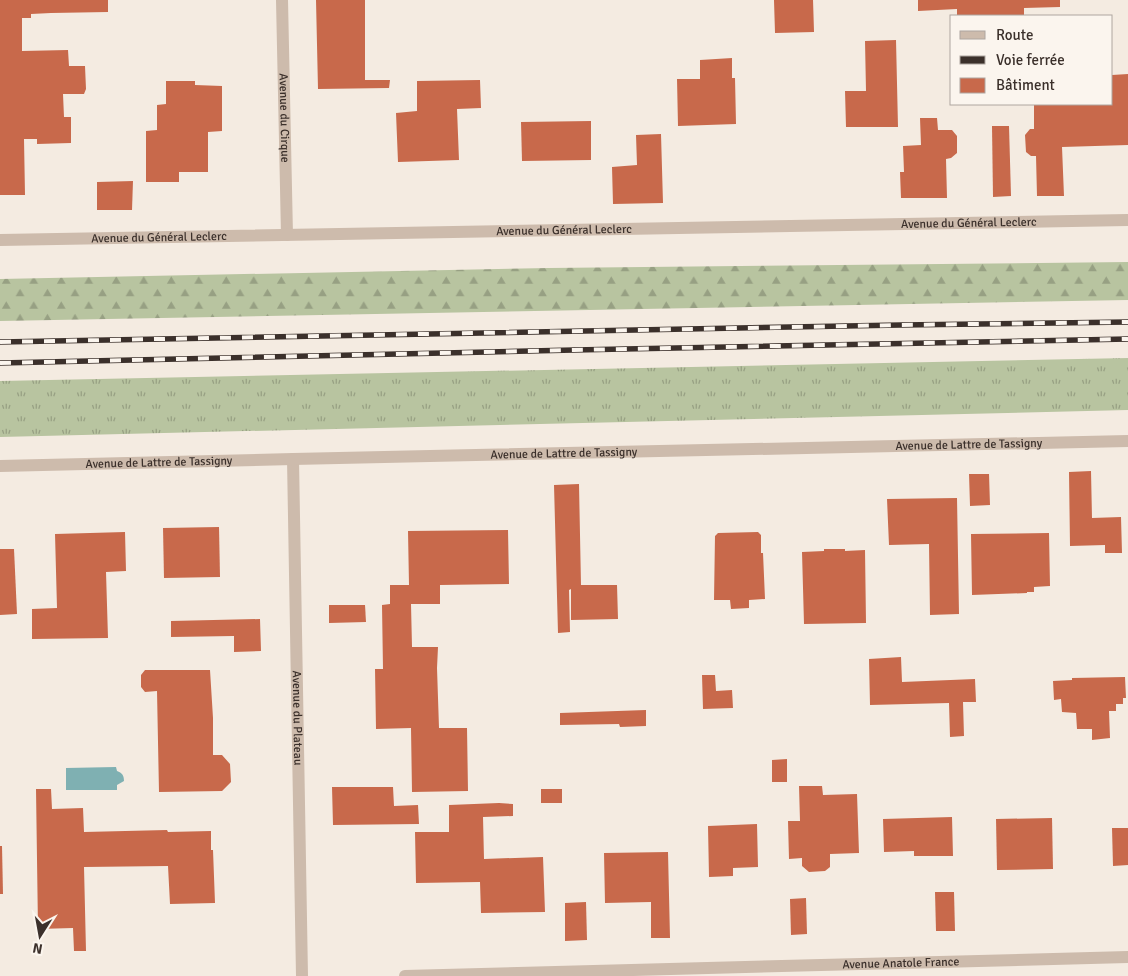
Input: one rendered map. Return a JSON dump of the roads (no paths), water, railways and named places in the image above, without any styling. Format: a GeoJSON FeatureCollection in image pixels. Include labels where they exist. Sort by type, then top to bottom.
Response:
{"type":"FeatureCollection","features":[{"type":"Feature","properties":{"kind":"street","name":"Avenue du Cirque"},"geometry":{"type":"LineString","coordinates":[[282,0],[287,235]]}},
{"type":"Feature","properties":{"kind":"street","name":"Avenue du Général Leclerc"},"geometry":{"type":"LineString","coordinates":[[0,240],[1128,220]]}},
{"type":"Feature","properties":{"kind":"street","name":"Avenue de Lattre de Tassigny"},"geometry":{"type":"LineString","coordinates":[[0,466],[293,458],[1128,441]]}},
{"type":"Feature","properties":{"kind":"street","name":"Avenue du Plateau"},"geometry":{"type":"LineString","coordinates":[[293,458],[302,976]]}},
{"type":"Feature","properties":{"kind":"street","name":"Avenue Anatole France"},"geometry":{"type":"LineString","coordinates":[[405,976],[1128,957]]}},
{"type":"Feature","properties":{"kind":"water"},"geometry":{"type":"Polygon","coordinates":[[[116,767],[117,771],[123,776],[124,781],[117,785],[117,790],[66,790],[66,768],[116,767]]]}},
{"type":"Feature","properties":{"kind":"railway"},"geometry":{"type":"LineString","coordinates":[[0,342],[1128,322]]}},
{"type":"Feature","properties":{"kind":"railway"},"geometry":{"type":"LineString","coordinates":[[0,363],[1128,339]]}}]}
